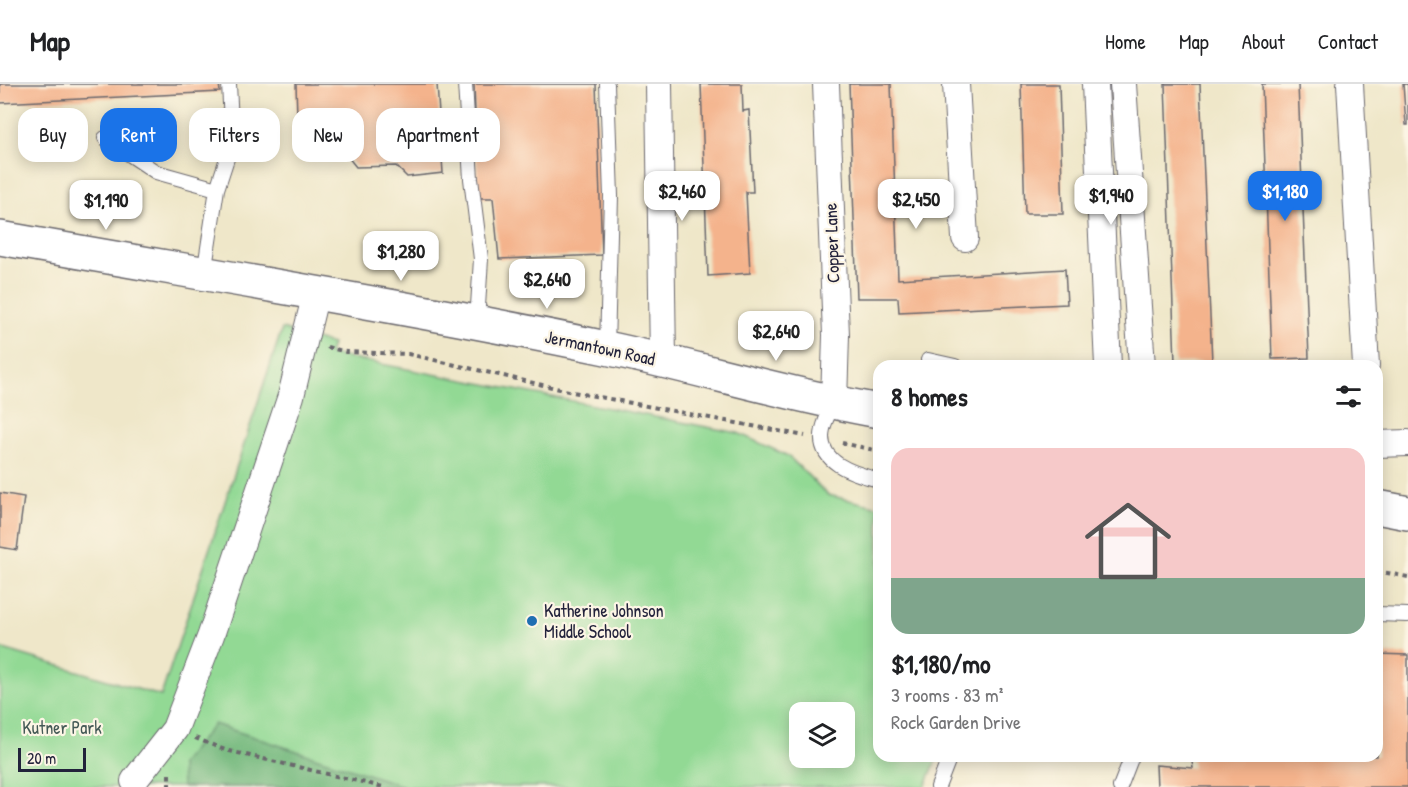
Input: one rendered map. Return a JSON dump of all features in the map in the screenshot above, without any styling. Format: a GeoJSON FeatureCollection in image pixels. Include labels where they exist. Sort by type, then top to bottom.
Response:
{"type":"FeatureCollection","features":[{"type":"Feature","properties":{"kind":"main road","name":"Jermantown Road"},"geometry":{"type":"LineString","coordinates":[[0,238],[477,322],[608,348],[834,403],[873,410]]}},
{"type":"Feature","properties":{"kind":"main road"},"geometry":{"type":"LineString","coordinates":[[1383,508],[1408,513]]}},
{"type":"Feature","properties":{"kind":"street"},"geometry":{"type":"LineString","coordinates":[[659,84],[663,361]]}},
{"type":"Feature","properties":{"kind":"street","name":"Copper Lane"},"geometry":{"type":"LineString","coordinates":[[826,84],[836,334],[834,403]]}},
{"type":"Feature","properties":{"kind":"street"},"geometry":{"type":"LineString","coordinates":[[956,84],[965,238]]}},
{"type":"Feature","properties":{"kind":"street"},"geometry":{"type":"LineString","coordinates":[[1095,84],[1108,360]]}},
{"type":"Feature","properties":{"kind":"street"},"geometry":{"type":"LineString","coordinates":[[1123,84],[1142,360]]}},
{"type":"Feature","properties":{"kind":"street"},"geometry":{"type":"LineString","coordinates":[[1350,84],[1366,360]]}},
{"type":"Feature","properties":{"kind":"street"},"geometry":{"type":"LineString","coordinates":[[134,781],[175,729],[211,635],[291,396],[316,293]]}},
{"type":"Feature","properties":{"kind":"street"},"geometry":{"type":"LineString","coordinates":[[1383,444],[1408,442]]}},
{"type":"Feature","properties":{"kind":"lane"},"geometry":{"type":"LineString","coordinates":[[204,274],[217,189],[232,143],[230,84]]}},
{"type":"Feature","properties":{"kind":"lane"},"geometry":{"type":"LineString","coordinates":[[465,84],[471,179],[481,259],[477,322]]}},
{"type":"Feature","properties":{"kind":"lane"},"geometry":{"type":"LineString","coordinates":[[607,84],[611,196],[608,348]]}},
{"type":"Feature","properties":{"kind":"lane"},"geometry":{"type":"LineString","coordinates":[[141,162],[156,172],[217,189]]}},
{"type":"Feature","properties":{"kind":"lane"},"geometry":{"type":"LineString","coordinates":[[834,403],[823,431],[828,455],[841,468],[873,478]]}},
{"type":"Feature","properties":{"kind":"lane"},"geometry":{"type":"LineString","coordinates":[[1383,614],[1408,615]]}},
{"type":"Feature","properties":{"kind":"lane"},"geometry":{"type":"LineString","coordinates":[[938,787],[948,762]]}},
{"type":"Feature","properties":{"kind":"lane"},"geometry":{"type":"LineString","coordinates":[[1120,787],[1130,762]]}},
{"type":"Feature","properties":{"kind":"path"},"geometry":{"type":"LineString","coordinates":[[326,347],[346,352],[408,354],[573,393],[873,450]]}},
{"type":"Feature","properties":{"kind":"path"},"geometry":{"type":"LineString","coordinates":[[1383,572],[1408,577]]}},
{"type":"Feature","properties":{"kind":"path"},"geometry":{"type":"LineString","coordinates":[[175,729],[225,750],[383,787]]}},
{"type":"Feature","properties":{"kind":"green space","name":"Katherine Johnson Middle School"},"geometry":{"type":"Polygon","coordinates":[[[282,329],[332,344],[329,354],[738,433],[788,456],[828,495],[873,506],[873,762],[935,762],[925,787],[0,787],[0,648],[161,696],[282,329]]]}},
{"type":"Feature","properties":{"kind":"green space"},"geometry":{"type":"Polygon","coordinates":[[[214,724],[407,787],[182,787],[181,764],[214,724]]]}},
{"type":"Feature","properties":{"kind":"building"},"geometry":{"type":"Polygon","coordinates":[[[0,84],[219,84],[220,92],[0,103],[0,84]]]}},
{"type":"Feature","properties":{"kind":"building"},"geometry":{"type":"Polygon","coordinates":[[[296,84],[437,84],[439,108],[376,108],[376,162],[442,162],[443,173],[407,177],[396,166],[356,167],[352,162],[364,162],[364,108],[297,108],[296,84]]]}},
{"type":"Feature","properties":{"kind":"building"},"geometry":{"type":"Polygon","coordinates":[[[474,84],[596,84],[602,255],[499,259],[493,198],[478,198],[477,162],[500,162],[500,108],[475,108],[474,84]]]}},
{"type":"Feature","properties":{"kind":"building"},"geometry":{"type":"Polygon","coordinates":[[[701,84],[742,84],[743,111],[749,110],[753,192],[746,192],[750,273],[708,276],[701,84]]]}},
{"type":"Feature","properties":{"kind":"building"},"geometry":{"type":"Polygon","coordinates":[[[849,84],[891,84],[898,279],[1065,269],[1067,304],[899,312],[898,298],[857,298],[849,84]]]}},
{"type":"Feature","properties":{"kind":"building"},"geometry":{"type":"Polygon","coordinates":[[[1021,84],[1059,84],[1063,214],[1025,214],[1021,84]]]}},
{"type":"Feature","properties":{"kind":"building"},"geometry":{"type":"Polygon","coordinates":[[[1165,84],[1200,84],[1212,360],[1175,360],[1165,84]]]}},
{"type":"Feature","properties":{"kind":"building"},"geometry":{"type":"Polygon","coordinates":[[[1262,84],[1298,84],[1309,358],[1272,359],[1262,84]]]}},
{"type":"Feature","properties":{"kind":"building"},"geometry":{"type":"Polygon","coordinates":[[[1403,84],[1408,84],[1408,125],[1406,125],[1403,84]]]}},
{"type":"Feature","properties":{"kind":"building"},"geometry":{"type":"Polygon","coordinates":[[[0,493],[24,497],[17,550],[0,547],[0,493]]]}},
{"type":"Feature","properties":{"kind":"building"},"geometry":{"type":"Polygon","coordinates":[[[1383,654],[1408,655],[1408,787],[1157,787],[1156,765],[1193,768],[1192,762],[1383,762],[1383,654]]]}},
{"type":"Feature","properties":{"kind":"place","name":"Katherine Johnson Middle School"},"geometry":{"type":"Point","coordinates":[532,621]}},
{"type":"Feature","properties":{"kind":"park label","name":"Kutner Park"},"geometry":{"type":"Point","coordinates":[62,728]}}]}
